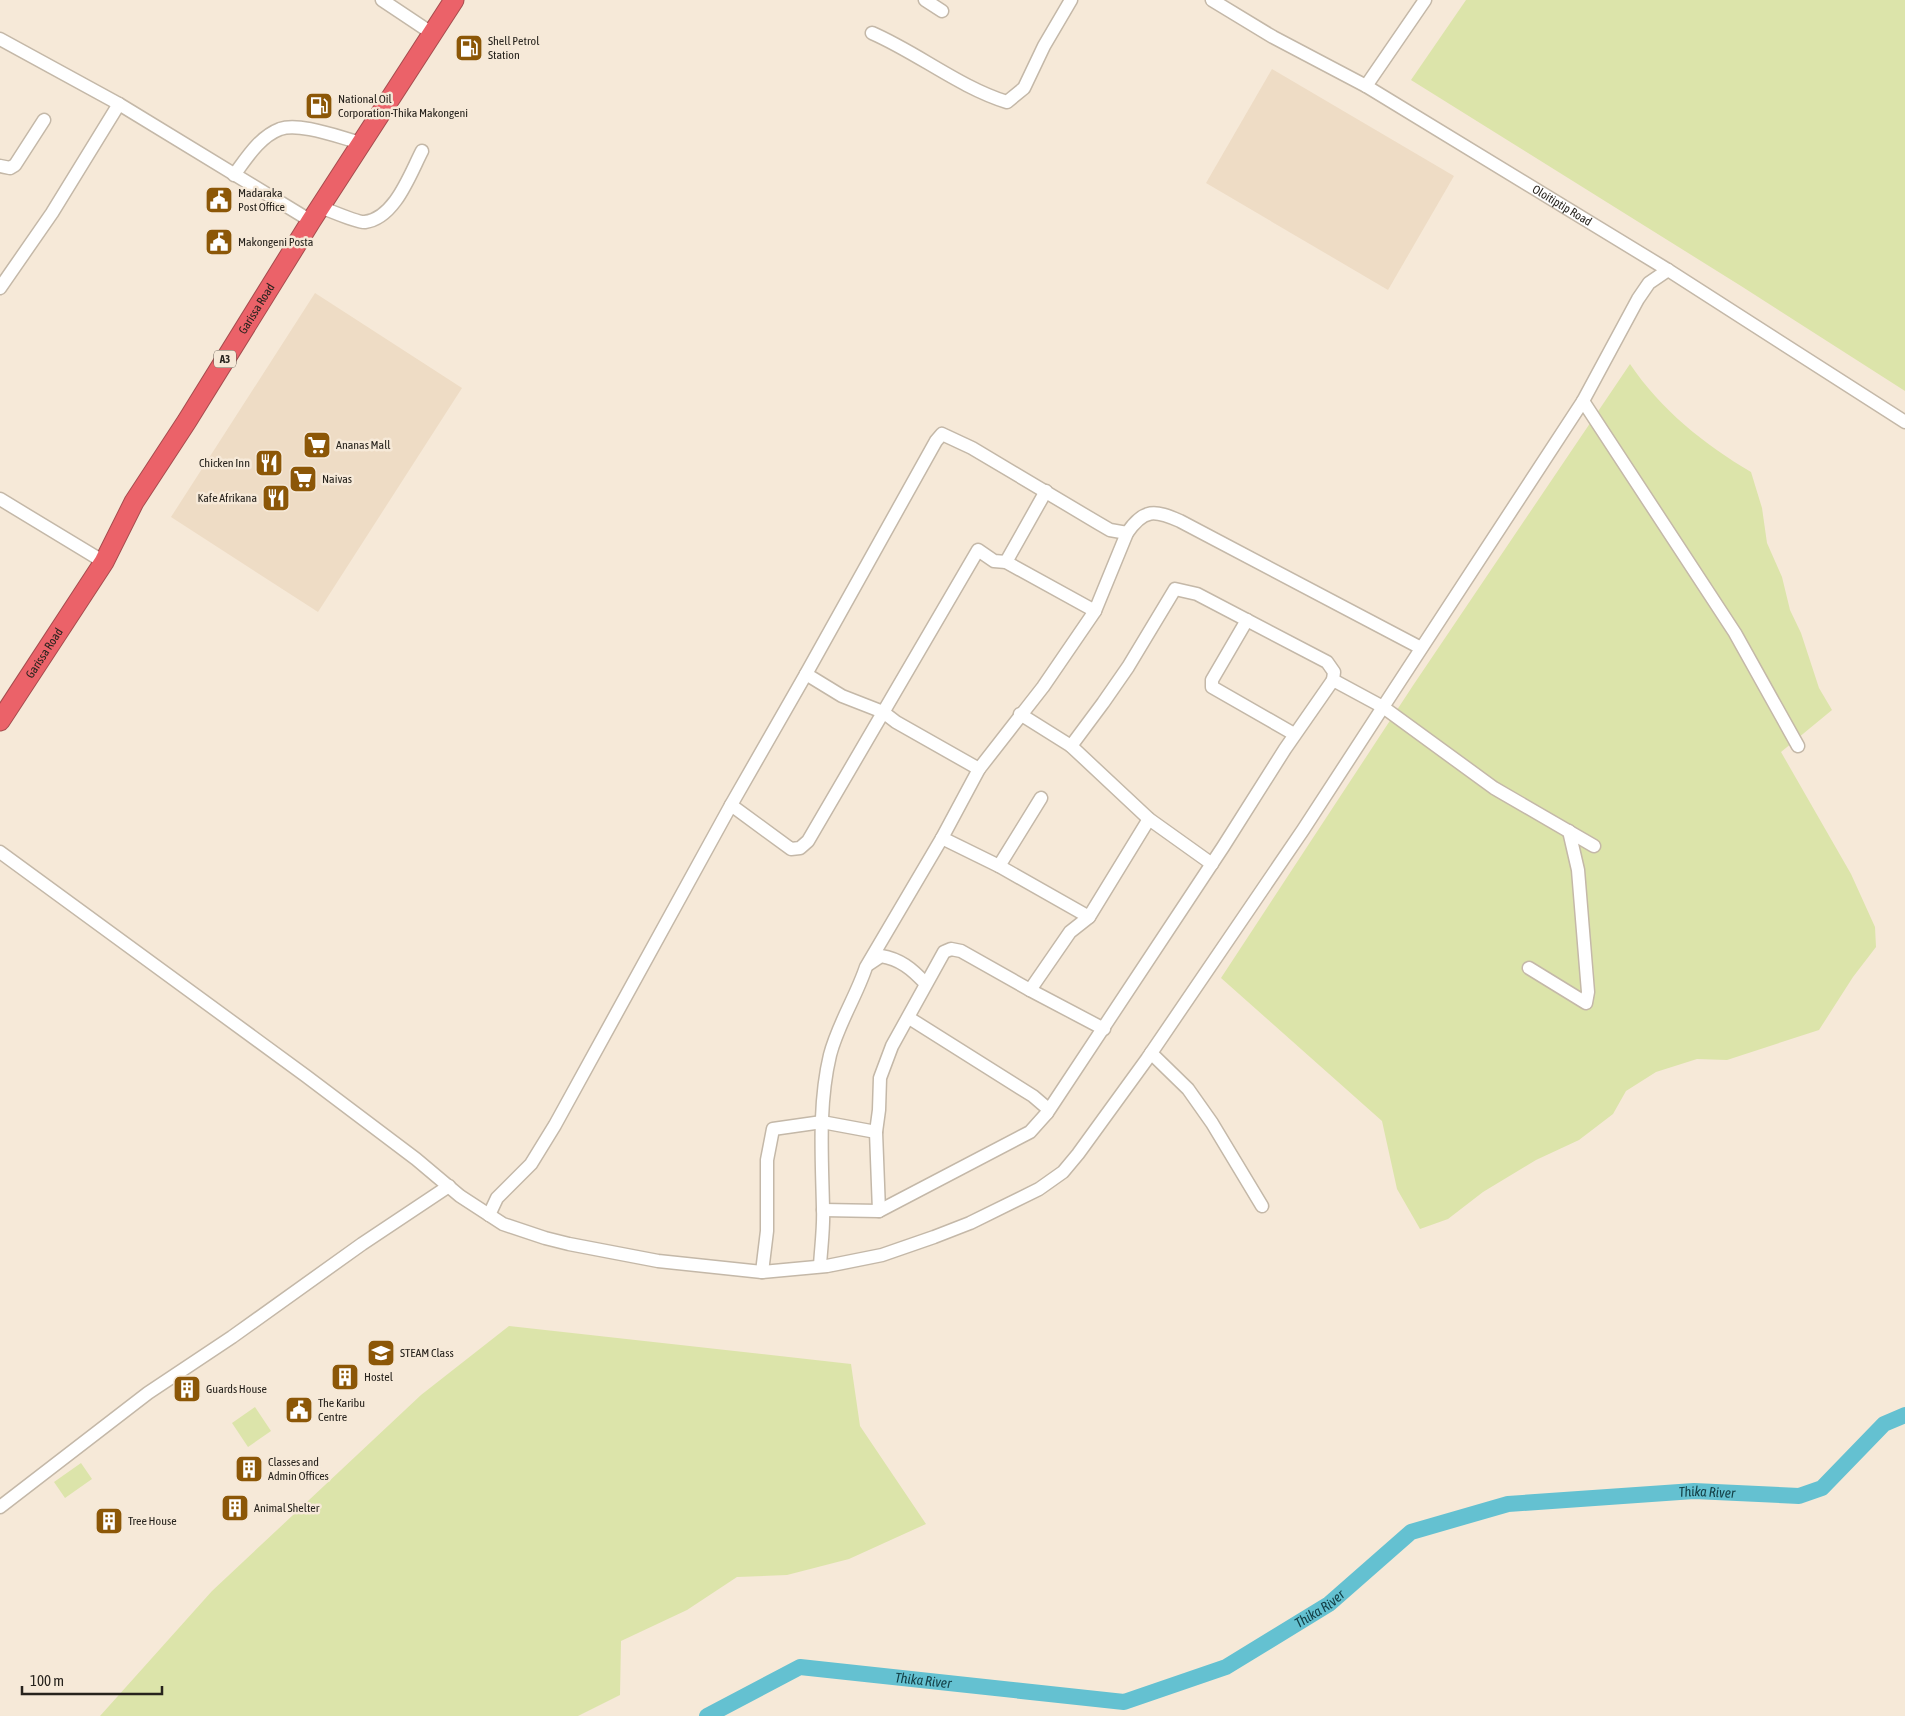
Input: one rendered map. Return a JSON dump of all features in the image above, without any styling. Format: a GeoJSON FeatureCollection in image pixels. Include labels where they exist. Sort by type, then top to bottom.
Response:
{"type":"FeatureCollection","features":[{"type":"Feature","properties":{"kind":"highway","name":"Garissa Road"},"geometry":{"type":"LineString","coordinates":[[0,721],[104,562],[134,502],[454,0]]}},
{"type":"Feature","properties":{"kind":"street"},"geometry":{"type":"LineString","coordinates":[[382,0],[433,34]]}},
{"type":"Feature","properties":{"kind":"street"},"geometry":{"type":"LineString","coordinates":[[925,0],[942,11]]}},
{"type":"Feature","properties":{"kind":"street"},"geometry":{"type":"LineString","coordinates":[[872,33],[891,41],[988,96],[1008,102],[1024,88],[1044,46],[1071,0]]}},
{"type":"Feature","properties":{"kind":"street","name":"Oloitiptip Road"},"geometry":{"type":"LineString","coordinates":[[1212,0],[1273,37],[1366,86],[1668,270],[1905,422]]}},
{"type":"Feature","properties":{"kind":"street"},"geometry":{"type":"LineString","coordinates":[[1366,86],[1425,0]]}},
{"type":"Feature","properties":{"kind":"street"},"geometry":{"type":"LineString","coordinates":[[0,39],[119,104],[234,175],[316,214],[364,222],[383,215],[401,192],[422,151]]}},
{"type":"Feature","properties":{"kind":"street"},"geometry":{"type":"LineString","coordinates":[[0,288],[52,213],[119,104]]}},
{"type":"Feature","properties":{"kind":"street"},"geometry":{"type":"LineString","coordinates":[[0,166],[10,168],[15,165],[44,120]]}},
{"type":"Feature","properties":{"kind":"street"},"geometry":{"type":"LineString","coordinates":[[234,175],[260,142],[279,130],[292,127],[362,143]]}},
{"type":"Feature","properties":{"kind":"street"},"geometry":{"type":"LineString","coordinates":[[0,852],[306,1076],[449,1186],[503,1224],[569,1244],[658,1261],[762,1272],[820,1266],[882,1255],[934,1237],[970,1224],[1038,1189],[1063,1172],[1068,1166],[1151,1052],[1303,830],[1582,401],[1638,299],[1650,283],[1668,270]]}},
{"type":"Feature","properties":{"kind":"street"},"geometry":{"type":"LineString","coordinates":[[1582,401],[1735,632],[1798,746]]}},
{"type":"Feature","properties":{"kind":"street"},"geometry":{"type":"LineString","coordinates":[[489,1215],[497,1198],[531,1164],[555,1125],[731,805],[927,457],[942,434],[972,448],[1110,530],[1127,533]]}},
{"type":"Feature","properties":{"kind":"street"},"geometry":{"type":"LineString","coordinates":[[1006,562],[1046,491]]}},
{"type":"Feature","properties":{"kind":"street"},"geometry":{"type":"LineString","coordinates":[[0,499],[104,562]]}},
{"type":"Feature","properties":{"kind":"street"},"geometry":{"type":"LineString","coordinates":[[820,1266],[823,1210],[822,1122],[830,1057],[841,1024],[860,986],[866,967],[942,838],[979,769],[1020,714],[1043,687],[1095,611],[1127,533],[1145,514],[1154,512],[1171,517],[1421,648]]}},
{"type":"Feature","properties":{"kind":"street"},"geometry":{"type":"LineString","coordinates":[[731,805],[791,849],[800,848],[808,841],[978,550],[994,561],[1006,562],[1095,611]]}},
{"type":"Feature","properties":{"kind":"street"},"geometry":{"type":"LineString","coordinates":[[823,1210],[879,1211],[1030,1132],[1047,1113],[1104,1029],[1294,734],[1333,680],[1334,672],[1327,662],[1247,620],[1197,594],[1175,589],[1128,667],[1071,746]]}},
{"type":"Feature","properties":{"kind":"street"},"geometry":{"type":"LineString","coordinates":[[1247,620],[1212,680],[1212,687],[1294,734]]}},
{"type":"Feature","properties":{"kind":"street"},"geometry":{"type":"LineString","coordinates":[[806,674],[842,696],[883,712],[896,722],[979,769]]}},
{"type":"Feature","properties":{"kind":"street"},"geometry":{"type":"LineString","coordinates":[[1333,680],[1383,707],[1494,788],[1594,846]]}},
{"type":"Feature","properties":{"kind":"street"},"geometry":{"type":"LineString","coordinates":[[1020,714],[1071,746],[1149,819],[1212,864]]}},
{"type":"Feature","properties":{"kind":"street"},"geometry":{"type":"LineString","coordinates":[[999,866],[1041,798]]}},
{"type":"Feature","properties":{"kind":"street"},"geometry":{"type":"LineString","coordinates":[[1030,990],[1070,932],[1089,918],[1149,819]]}},
{"type":"Feature","properties":{"kind":"street"},"geometry":{"type":"LineString","coordinates":[[1529,968],[1586,1003],[1588,992],[1578,870],[1569,831]]}},
{"type":"Feature","properties":{"kind":"street"},"geometry":{"type":"LineString","coordinates":[[942,838],[999,866],[1089,918]]}},
{"type":"Feature","properties":{"kind":"street"},"geometry":{"type":"LineString","coordinates":[[879,1211],[876,1132],[880,1078],[892,1046],[909,1018],[925,983],[944,952],[950,949],[961,951],[1104,1029]]}},
{"type":"Feature","properties":{"kind":"street"},"geometry":{"type":"LineString","coordinates":[[866,967],[878,957],[890,958],[902,962],[925,983]]}},
{"type":"Feature","properties":{"kind":"street"},"geometry":{"type":"LineString","coordinates":[[909,1018],[1033,1096],[1047,1108],[1047,1113]]}},
{"type":"Feature","properties":{"kind":"street"},"geometry":{"type":"LineString","coordinates":[[1151,1052],[1188,1090],[1212,1123],[1262,1206]]}},
{"type":"Feature","properties":{"kind":"street"},"geometry":{"type":"LineString","coordinates":[[762,1272],[767,1231],[767,1160],[773,1129],[822,1122],[876,1132]]}},
{"type":"Feature","properties":{"kind":"street"},"geometry":{"type":"LineString","coordinates":[[0,1507],[148,1393],[362,1244],[449,1186]]}},
{"type":"Feature","properties":{"kind":"shaded area"},"geometry":{"type":"Polygon","coordinates":[[[1272,69],[1454,176],[1388,290],[1206,183],[1272,69]]]}},
{"type":"Feature","properties":{"kind":"shaded area","name":"Ananas Mall"},"geometry":{"type":"Polygon","coordinates":[[[315,293],[462,388],[318,612],[171,517],[315,293]]]}},
{"type":"Feature","properties":{"kind":"green space"},"geometry":{"type":"Polygon","coordinates":[[[1466,0],[1905,0],[1905,391],[1411,80],[1466,0]]]}},
{"type":"Feature","properties":{"kind":"green space"},"geometry":{"type":"Polygon","coordinates":[[[1630,364],[1655,396],[1684,425],[1717,450],[1751,472],[1762,508],[1767,543],[1782,577],[1790,610],[1801,633],[1819,688],[1832,710],[1781,752],[1851,874],[1875,927],[1876,947],[1853,977],[1819,1030],[1727,1060],[1697,1059],[1656,1072],[1626,1091],[1613,1114],[1579,1140],[1536,1160],[1483,1192],[1448,1219],[1420,1229],[1397,1189],[1382,1121],[1221,978],[1414,684],[1630,364]]]}},
{"type":"Feature","properties":{"kind":"green space"},"geometry":{"type":"Polygon","coordinates":[[[509,1326],[851,1364],[860,1426],[926,1524],[849,1559],[787,1575],[737,1577],[687,1610],[621,1641],[620,1695],[578,1716],[100,1716],[212,1591],[421,1395],[509,1326]]]}},
{"type":"Feature","properties":{"kind":"green space"},"geometry":{"type":"Polygon","coordinates":[[[255,1407],[271,1431],[248,1447],[232,1423],[255,1407]]]}},
{"type":"Feature","properties":{"kind":"green space"},"geometry":{"type":"Polygon","coordinates":[[[81,1463],[92,1479],[65,1498],[54,1482],[81,1463]]]}},
{"type":"Feature","properties":{"kind":"waterway","name":"Thika River"},"geometry":{"type":"LineString","coordinates":[[707,1716],[800,1667],[1124,1702],[1226,1667],[1329,1604],[1411,1532],[1508,1504],[1694,1491],[1799,1496],[1822,1488],[1884,1424],[1905,1415]]}},
{"type":"Feature","properties":{"kind":"place","name":"Shell Petrol Station"},"geometry":{"type":"Point","coordinates":[469,48]}},
{"type":"Feature","properties":{"kind":"place","name":"National Oil Corporation-Thika Makongeni"},"geometry":{"type":"Point","coordinates":[319,106]}},
{"type":"Feature","properties":{"kind":"place","name":"Madaraka Post Office"},"geometry":{"type":"Point","coordinates":[219,200]}},
{"type":"Feature","properties":{"kind":"place","name":"Makongeni Posta"},"geometry":{"type":"Point","coordinates":[219,242]}},
{"type":"Feature","properties":{"kind":"place","name":"Ananas Mall"},"geometry":{"type":"Point","coordinates":[317,445]}},
{"type":"Feature","properties":{"kind":"place","name":"Chicken Inn"},"geometry":{"type":"Point","coordinates":[269,463]}},
{"type":"Feature","properties":{"kind":"place","name":"Naivas"},"geometry":{"type":"Point","coordinates":[303,479]}},
{"type":"Feature","properties":{"kind":"place","name":"Kafe Afrikana"},"geometry":{"type":"Point","coordinates":[276,498]}},
{"type":"Feature","properties":{"kind":"place","name":"STEAM Class"},"geometry":{"type":"Point","coordinates":[381,1353]}},
{"type":"Feature","properties":{"kind":"place","name":"Hostel"},"geometry":{"type":"Point","coordinates":[345,1377]}},
{"type":"Feature","properties":{"kind":"place","name":"Guards House"},"geometry":{"type":"Point","coordinates":[187,1389]}},
{"type":"Feature","properties":{"kind":"place","name":"The Karibu Centre"},"geometry":{"type":"Point","coordinates":[299,1410]}},
{"type":"Feature","properties":{"kind":"place","name":"Classes and Admin Offices"},"geometry":{"type":"Point","coordinates":[249,1469]}},
{"type":"Feature","properties":{"kind":"place","name":"Animal Shelter"},"geometry":{"type":"Point","coordinates":[235,1508]}},
{"type":"Feature","properties":{"kind":"place","name":"Tree House"},"geometry":{"type":"Point","coordinates":[109,1521]}}]}
